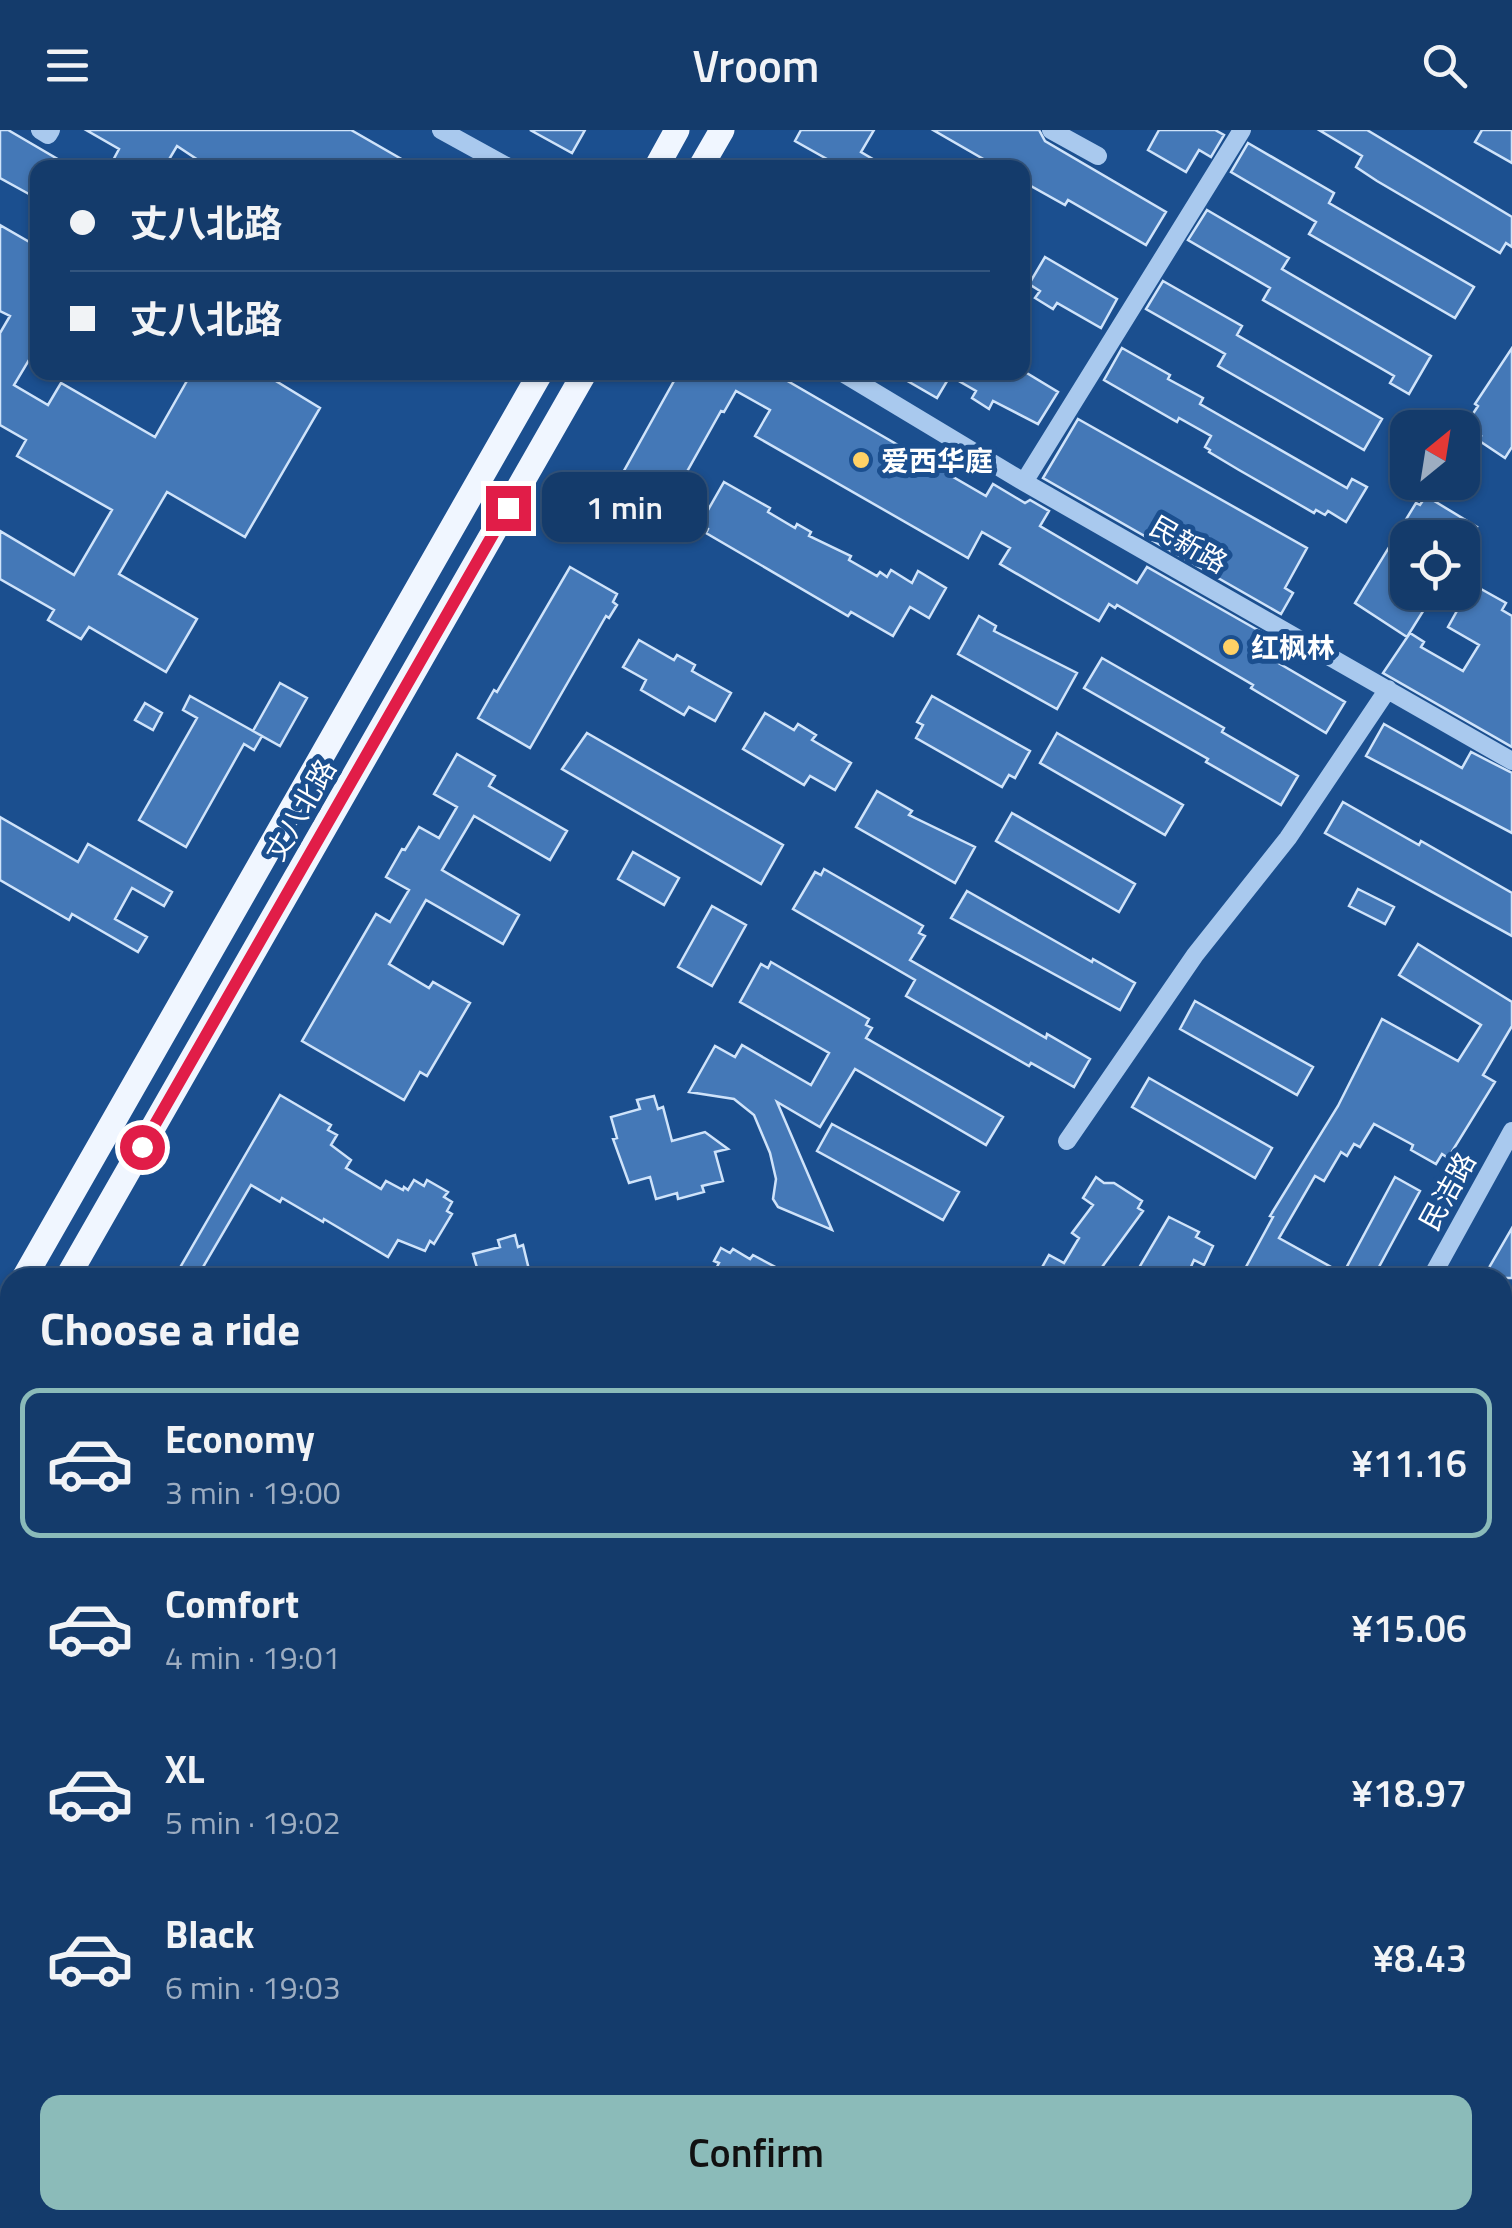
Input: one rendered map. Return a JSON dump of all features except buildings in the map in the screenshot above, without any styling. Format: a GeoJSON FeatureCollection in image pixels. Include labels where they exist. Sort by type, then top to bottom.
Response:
{"type":"FeatureCollection","features":[{"type":"Feature","properties":{"kind":"main road"},"geometry":{"type":"LineString","coordinates":[[660,160],[677,130]]}},
{"type":"Feature","properties":{"kind":"main road"},"geometry":{"type":"LineString","coordinates":[[705,160],[722,130]]}},
{"type":"Feature","properties":{"kind":"main road","name":"丈八北路"},"geometry":{"type":"LineString","coordinates":[[30,1268],[537,380]]}},
{"type":"Feature","properties":{"kind":"main road","name":"丈八北路"},"geometry":{"type":"LineString","coordinates":[[73,1268],[580,380]]}},
{"type":"Feature","properties":{"kind":"street"},"geometry":{"type":"LineString","coordinates":[[40,130],[48,135],[50,130]]}},
{"type":"Feature","properties":{"kind":"street"},"geometry":{"type":"LineString","coordinates":[[441,130],[495,160]]}},
{"type":"Feature","properties":{"kind":"street"},"geometry":{"type":"LineString","coordinates":[[1051,130],[1098,156]]}},
{"type":"Feature","properties":{"kind":"street"},"geometry":{"type":"LineString","coordinates":[[1024,482],[1242,130]]}},
{"type":"Feature","properties":{"kind":"street","name":"民新路"},"geometry":{"type":"LineString","coordinates":[[855,380],[1024,482],[1512,761]]}},
{"type":"Feature","properties":{"kind":"street"},"geometry":{"type":"LineString","coordinates":[[1067,1141],[1195,955],[1288,838],[1388,690]]}},
{"type":"Feature","properties":{"kind":"street","name":"民洁路"},"geometry":{"type":"LineString","coordinates":[[1436,1268],[1512,1131]]}},
{"type":"Feature","properties":{"kind":"place","name":"爱西华庭"},"geometry":{"type":"Point","coordinates":[861,460]}},
{"type":"Feature","properties":{"kind":"place","name":"红枫林"},"geometry":{"type":"Point","coordinates":[1231,647]}},
{"type":"Feature","properties":{"kind":"route"},"geometry":{"type":"LineString","coordinates":[[142,1147],[508,508]]}}]}
